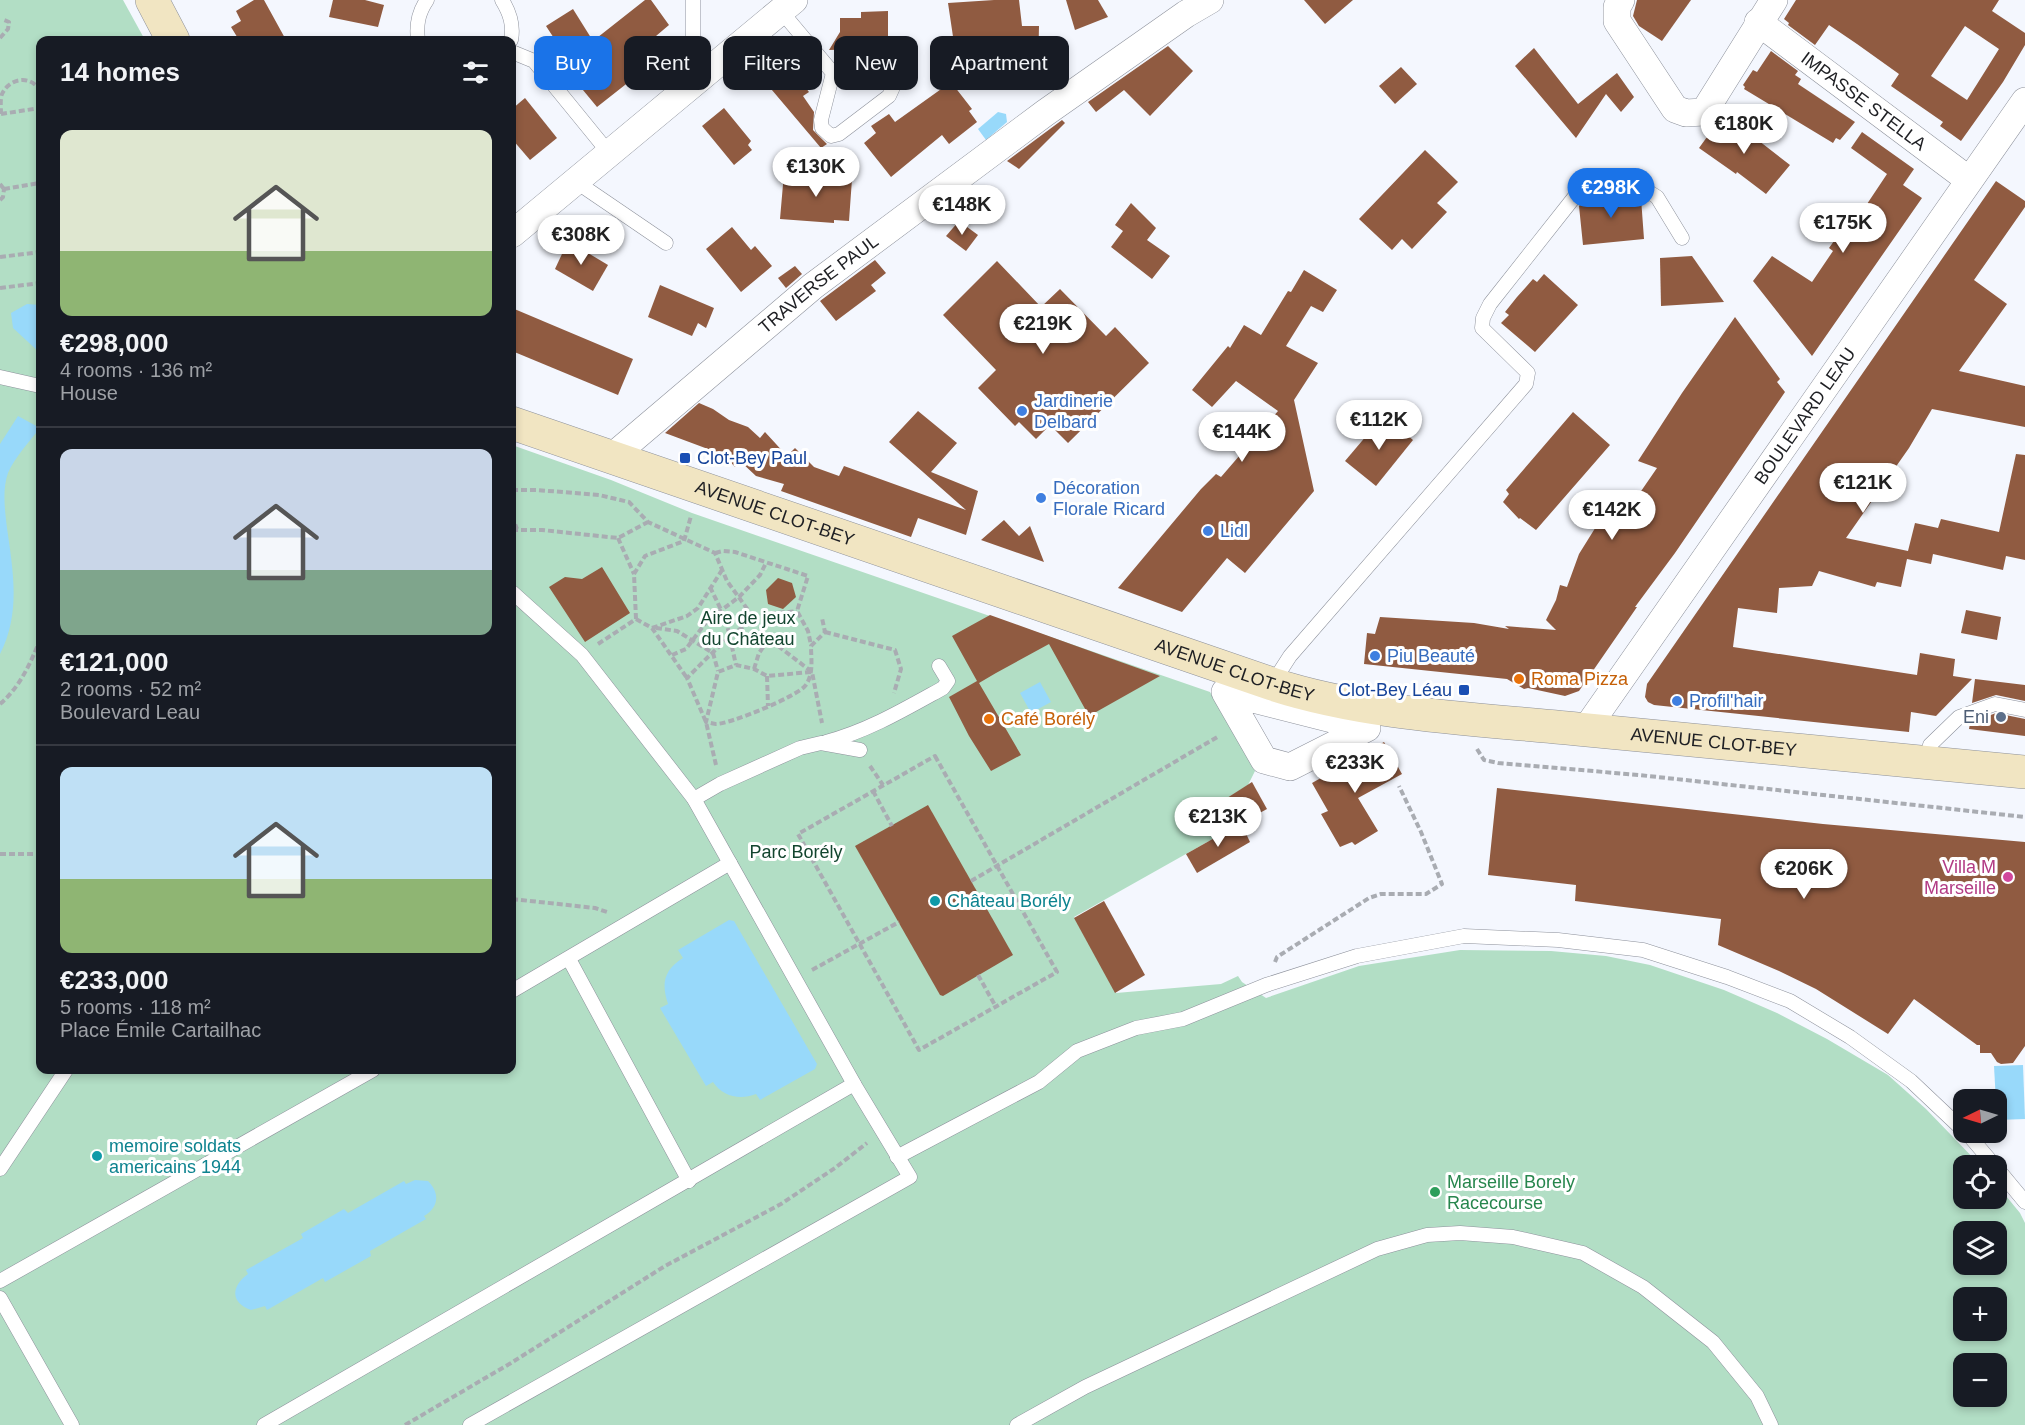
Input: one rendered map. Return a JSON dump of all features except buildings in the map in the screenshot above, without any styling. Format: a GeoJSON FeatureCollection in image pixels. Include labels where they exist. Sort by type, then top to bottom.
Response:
{"type":"FeatureCollection","features":[{"type":"Feature","properties":{"kind":"street"},"geometry":{"type":"LineString","coordinates":[[152,0],[171,36]]}},
{"type":"Feature","properties":{"kind":"street","name":"TRAVERSE PAUL"},"geometry":{"type":"LineString","coordinates":[[613,456],[813,286],[1045,113],[1186,14],[1210,0]]}},
{"type":"Feature","properties":{"kind":"street"},"geometry":{"type":"LineString","coordinates":[[1621,0],[1617,7],[1617,21],[1675,109],[1686,113],[1704,111],[1774,0]]}},
{"type":"Feature","properties":{"kind":"street"},"geometry":{"type":"LineString","coordinates":[[711,67],[787,5]]}},
{"type":"Feature","properties":{"kind":"street","name":"IMPASSE STELLA"},"geometry":{"type":"LineString","coordinates":[[1758,22],[1969,180]]}},
{"type":"Feature","properties":{"kind":"street"},"geometry":{"type":"LineString","coordinates":[[516,231],[684,90]]}},
{"type":"Feature","properties":{"kind":"street","name":"BOULEVARD LEAU"},"geometry":{"type":"LineString","coordinates":[[1586,729],[2025,101]]}},
{"type":"Feature","properties":{"kind":"street","name":"AVENUE CLOT-BEY"},"geometry":{"type":"LineString","coordinates":[[516,424],[613,456],[1278,693],[1364,706],[1481,719],[2025,772]]}},
{"type":"Feature","properties":{"kind":"street"},"geometry":{"type":"LineString","coordinates":[[1225,692],[1278,693],[1367,728],[1290,767],[1264,760],[1233,728],[1225,692]]}},
{"type":"Feature","properties":{"kind":"lane"},"geometry":{"type":"LineString","coordinates":[[417,36],[416,28],[420,9],[427,0]]}},
{"type":"Feature","properties":{"kind":"lane"},"geometry":{"type":"LineString","coordinates":[[502,0],[510,13],[512,36]]}},
{"type":"Feature","properties":{"kind":"lane"},"geometry":{"type":"LineString","coordinates":[[693,0],[693,36]]}},
{"type":"Feature","properties":{"kind":"lane"},"geometry":{"type":"LineString","coordinates":[[787,5],[833,73],[821,120],[822,128],[831,136],[839,134],[889,96],[894,85],[891,77],[882,75],[833,73]]}},
{"type":"Feature","properties":{"kind":"lane"},"geometry":{"type":"LineString","coordinates":[[516,54],[534,61],[609,153]]}},
{"type":"Feature","properties":{"kind":"lane"},"geometry":{"type":"LineString","coordinates":[[1278,693],[1290,656],[1526,384],[1528,373],[1482,328],[1483,318],[1490,304],[1576,195],[1593,182],[1610,177],[1628,179],[1656,197],[1682,238]]}},
{"type":"Feature","properties":{"kind":"lane"},"geometry":{"type":"LineString","coordinates":[[575,181],[666,243]]}},
{"type":"Feature","properties":{"kind":"lane"},"geometry":{"type":"LineString","coordinates":[[0,377],[36,385]]}},
{"type":"Feature","properties":{"kind":"lane"},"geometry":{"type":"LineString","coordinates":[[470,1425],[910,1177],[854,1084],[694,800],[582,655],[516,595]]}},
{"type":"Feature","properties":{"kind":"lane"},"geometry":{"type":"LineString","coordinates":[[694,800],[720,784],[800,747],[852,736],[892,717],[943,688],[948,681],[939,666]]}},
{"type":"Feature","properties":{"kind":"lane"},"geometry":{"type":"LineString","coordinates":[[1926,763],[1930,745],[1959,717],[1995,704],[2025,710]]}},
{"type":"Feature","properties":{"kind":"lane"},"geometry":{"type":"LineString","coordinates":[[821,743],[860,750]]}},
{"type":"Feature","properties":{"kind":"lane"},"geometry":{"type":"LineString","coordinates":[[516,989],[730,863]]}},
{"type":"Feature","properties":{"kind":"lane"},"geometry":{"type":"LineString","coordinates":[[897,1157],[1039,1082],[1077,1051],[1136,1028],[1183,1019],[1266,985],[1357,956],[1464,936],[1558,940],[1643,950],[1727,977],[1790,1001],[1850,1037],[1911,1081],[1953,1121]]}},
{"type":"Feature","properties":{"kind":"lane"},"geometry":{"type":"LineString","coordinates":[[569,959],[689,1181]]}},
{"type":"Feature","properties":{"kind":"lane"},"geometry":{"type":"LineString","coordinates":[[0,1169],[63,1074]]}},
{"type":"Feature","properties":{"kind":"lane"},"geometry":{"type":"LineString","coordinates":[[0,1281],[366,1074]]}},
{"type":"Feature","properties":{"kind":"lane"},"geometry":{"type":"LineString","coordinates":[[264,1425],[854,1084]]}},
{"type":"Feature","properties":{"kind":"lane"},"geometry":{"type":"LineString","coordinates":[[1975,1143],[1986,1155]]}},
{"type":"Feature","properties":{"kind":"lane"},"geometry":{"type":"LineString","coordinates":[[2007,1180],[2025,1202]]}},
{"type":"Feature","properties":{"kind":"lane"},"geometry":{"type":"LineString","coordinates":[[1017,1425],[1085,1387],[1377,1249],[1427,1236],[1460,1233],[1513,1237],[1583,1253],[1643,1287],[1713,1342],[1758,1396],[1772,1425]]}},
{"type":"Feature","properties":{"kind":"lane"},"geometry":{"type":"LineString","coordinates":[[0,1298],[72,1425]]}},
{"type":"Feature","properties":{"kind":"path"},"geometry":{"type":"LineString","coordinates":[[0,38],[8,29],[9,22],[4,20]]}},
{"type":"Feature","properties":{"kind":"path"},"geometry":{"type":"LineString","coordinates":[[36,83],[28,79],[18,80],[9,86],[1,95],[0,114],[36,109]]}},
{"type":"Feature","properties":{"kind":"path"},"geometry":{"type":"LineString","coordinates":[[0,184],[4,189],[0,200]]}},
{"type":"Feature","properties":{"kind":"path"},"geometry":{"type":"LineString","coordinates":[[4,189],[36,184]]}},
{"type":"Feature","properties":{"kind":"path"},"geometry":{"type":"LineString","coordinates":[[0,257],[36,252]]}},
{"type":"Feature","properties":{"kind":"path"},"geometry":{"type":"LineString","coordinates":[[0,288],[36,284]]}},
{"type":"Feature","properties":{"kind":"path"},"geometry":{"type":"LineString","coordinates":[[516,490],[598,495],[629,502],[648,522],[684,541],[715,553],[735,552],[808,576],[797,611],[808,631],[811,646],[812,672],[822,717],[821,743]]}},
{"type":"Feature","properties":{"kind":"path"},"geometry":{"type":"LineString","coordinates":[[684,541],[692,513]]}},
{"type":"Feature","properties":{"kind":"path"},"geometry":{"type":"LineString","coordinates":[[516,530],[542,530],[618,538],[648,522]]}},
{"type":"Feature","properties":{"kind":"path"},"geometry":{"type":"LineString","coordinates":[[618,538],[634,574],[636,619]]}},
{"type":"Feature","properties":{"kind":"path"},"geometry":{"type":"LineString","coordinates":[[634,574],[645,556],[684,541]]}},
{"type":"Feature","properties":{"kind":"path"},"geometry":{"type":"LineString","coordinates":[[715,553],[727,581],[769,639],[812,672]]}},
{"type":"Feature","properties":{"kind":"path"},"geometry":{"type":"LineString","coordinates":[[672,654],[686,649],[707,621],[739,597],[760,575],[766,562]]}},
{"type":"Feature","properties":{"kind":"path"},"geometry":{"type":"LineString","coordinates":[[652,628],[687,616],[698,608],[722,569]]}},
{"type":"Feature","properties":{"kind":"path"},"geometry":{"type":"LineString","coordinates":[[710,587],[722,609],[736,665]]}},
{"type":"Feature","properties":{"kind":"path"},"geometry":{"type":"LineString","coordinates":[[687,678],[712,652],[755,619],[767,614],[797,611]]}},
{"type":"Feature","properties":{"kind":"path"},"geometry":{"type":"LineString","coordinates":[[822,618],[825,632]]}},
{"type":"Feature","properties":{"kind":"path"},"geometry":{"type":"LineString","coordinates":[[636,619],[652,628],[677,631],[712,652],[718,672],[706,722]]}},
{"type":"Feature","properties":{"kind":"path"},"geometry":{"type":"LineString","coordinates":[[582,655],[636,619]]}},
{"type":"Feature","properties":{"kind":"path"},"geometry":{"type":"LineString","coordinates":[[652,628],[687,678],[706,722],[711,745]]}},
{"type":"Feature","properties":{"kind":"path"},"geometry":{"type":"LineString","coordinates":[[811,646],[825,632]]}},
{"type":"Feature","properties":{"kind":"path"},"geometry":{"type":"LineString","coordinates":[[825,632],[895,650],[901,669],[891,705],[892,717]]}},
{"type":"Feature","properties":{"kind":"path"},"geometry":{"type":"LineString","coordinates":[[754,669],[759,653],[769,639]]}},
{"type":"Feature","properties":{"kind":"path"},"geometry":{"type":"LineString","coordinates":[[0,704],[9,697],[28,670],[36,650]]}},
{"type":"Feature","properties":{"kind":"path"},"geometry":{"type":"LineString","coordinates":[[718,672],[736,665],[754,669],[767,676],[812,672]]}},
{"type":"Feature","properties":{"kind":"path"},"geometry":{"type":"LineString","coordinates":[[706,722],[715,724],[734,720],[768,706],[804,687],[812,672]]}},
{"type":"Feature","properties":{"kind":"path"},"geometry":{"type":"LineString","coordinates":[[767,676],[768,706]]}},
{"type":"Feature","properties":{"kind":"path"},"geometry":{"type":"LineString","coordinates":[[1481,719],[1477,750],[1484,760],[2025,818]]}},
{"type":"Feature","properties":{"kind":"path"},"geometry":{"type":"LineString","coordinates":[[971,881],[1233,728]]}},
{"type":"Feature","properties":{"kind":"path"},"geometry":{"type":"LineString","coordinates":[[935,756],[998,866],[1057,972],[919,1050],[798,834],[935,756]]}},
{"type":"Feature","properties":{"kind":"path"},"geometry":{"type":"LineString","coordinates":[[1266,985],[1277,957],[1369,898],[1381,894],[1426,894],[1442,884],[1399,786]]}},
{"type":"Feature","properties":{"kind":"path"},"geometry":{"type":"LineString","coordinates":[[873,791],[892,825]]}},
{"type":"Feature","properties":{"kind":"path"},"geometry":{"type":"LineString","coordinates":[[0,854],[36,854]]}},
{"type":"Feature","properties":{"kind":"path"},"geometry":{"type":"LineString","coordinates":[[516,899],[595,908],[630,921]]}},
{"type":"Feature","properties":{"kind":"path"},"geometry":{"type":"LineString","coordinates":[[813,969],[899,922]]}},
{"type":"Feature","properties":{"kind":"path"},"geometry":{"type":"LineString","coordinates":[[978,975],[996,1007]]}},
{"type":"Feature","properties":{"kind":"path"},"geometry":{"type":"LineString","coordinates":[[405,1425],[665,1266],[781,1204],[883,1133]]}},
{"type":"Feature","properties":{"kind":"green space"},"geometry":{"type":"Polygon","coordinates":[[[0,0],[123,0],[143,36],[36,36],[36,1074],[516,1074],[516,446],[611,480],[692,513],[1210,692],[1255,771],[1248,785],[1228,798],[1241,823],[1074,917],[1116,993],[1221,984],[1238,976],[1242,982],[1266,998],[1359,966],[1460,950],[1551,951],[1606,956],[1650,965],[1724,990],[1777,1013],[1888,1075],[1953,1137],[1953,1143],[1959,1143],[1970,1155],[1953,1155],[1953,1209],[2007,1209],[2007,1197],[2025,1223],[2025,1425],[0,1425],[0,0]]]}},
{"type":"Feature","properties":{"kind":"water"},"geometry":{"type":"Polygon","coordinates":[[[998,112],[1006,114],[1007,122],[986,140],[978,129],[998,112]]]}},
{"type":"Feature","properties":{"kind":"water"},"geometry":{"type":"Polygon","coordinates":[[[27,304],[36,305],[36,349],[13,328],[11,313],[27,304]]]}},
{"type":"Feature","properties":{"kind":"water"},"geometry":{"type":"Polygon","coordinates":[[[18,416],[36,426],[36,433],[14,461],[6,480],[5,508],[14,592],[11,623],[0,654],[0,444],[18,416]]]}},
{"type":"Feature","properties":{"kind":"water"},"geometry":{"type":"Polygon","coordinates":[[[1040,682],[1051,702],[1031,713],[1020,693],[1040,682]]]}},
{"type":"Feature","properties":{"kind":"water"},"geometry":{"type":"Polygon","coordinates":[[[729,920],[734,921],[817,1064],[815,1069],[760,1100],[756,1094],[744,1097],[732,1096],[722,1091],[713,1082],[706,1086],[660,1008],[668,1004],[665,983],[668,972],[683,958],[678,950],[729,920]]]}},
{"type":"Feature","properties":{"kind":"water"},"geometry":{"type":"Polygon","coordinates":[[[2023,1065],[2025,1119],[2007,1120],[2007,1089],[1995,1089],[1994,1066],[2023,1065]]]}},
{"type":"Feature","properties":{"kind":"water"},"geometry":{"type":"Polygon","coordinates":[[[415,1180],[428,1181],[435,1190],[436,1200],[433,1208],[424,1216],[426,1219],[370,1251],[371,1256],[325,1282],[323,1278],[267,1310],[265,1306],[251,1310],[236,1299],[236,1289],[248,1274],[246,1270],[303,1238],[301,1234],[344,1209],[348,1213],[404,1181],[406,1184],[415,1180]]]}},
{"type":"Feature","properties":{"kind":"place","name":"Jardinerie Delbard"},"geometry":{"type":"Point","coordinates":[1022,411]}},
{"type":"Feature","properties":{"kind":"place","name":"Clot-Bey Paul"},"geometry":{"type":"Point","coordinates":[685,458]}},
{"type":"Feature","properties":{"kind":"place","name":"Décoration Florale Ricard"},"geometry":{"type":"Point","coordinates":[1041,498]}},
{"type":"Feature","properties":{"kind":"place","name":"Lidl"},"geometry":{"type":"Point","coordinates":[1208,531]}},
{"type":"Feature","properties":{"kind":"place","name":"Piu Beauté"},"geometry":{"type":"Point","coordinates":[1375,656]}},
{"type":"Feature","properties":{"kind":"place","name":"Roma Pizza"},"geometry":{"type":"Point","coordinates":[1519,679]}},
{"type":"Feature","properties":{"kind":"place","name":"Clot-Bey Léau"},"geometry":{"type":"Point","coordinates":[1464,690]}},
{"type":"Feature","properties":{"kind":"place","name":"Profil'hair"},"geometry":{"type":"Point","coordinates":[1677,701]}},
{"type":"Feature","properties":{"kind":"place","name":"Eni"},"geometry":{"type":"Point","coordinates":[2001,717]}},
{"type":"Feature","properties":{"kind":"place","name":"Café Borély"},"geometry":{"type":"Point","coordinates":[989,719]}},
{"type":"Feature","properties":{"kind":"place","name":"Villa M Marseille"},"geometry":{"type":"Point","coordinates":[2008,877]}},
{"type":"Feature","properties":{"kind":"place","name":"Château Borély"},"geometry":{"type":"Point","coordinates":[935,901]}},
{"type":"Feature","properties":{"kind":"place","name":"memoire soldats americains 1944"},"geometry":{"type":"Point","coordinates":[97,1156]}},
{"type":"Feature","properties":{"kind":"place","name":"Marseille Borely Racecourse"},"geometry":{"type":"Point","coordinates":[1435,1192]}},
{"type":"Feature","properties":{"kind":"park label","name":"Aire de jeux du Château"},"geometry":{"type":"Point","coordinates":[748,628]}},
{"type":"Feature","properties":{"kind":"park label","name":"Parc Borély"},"geometry":{"type":"Point","coordinates":[796,852]}}]}
